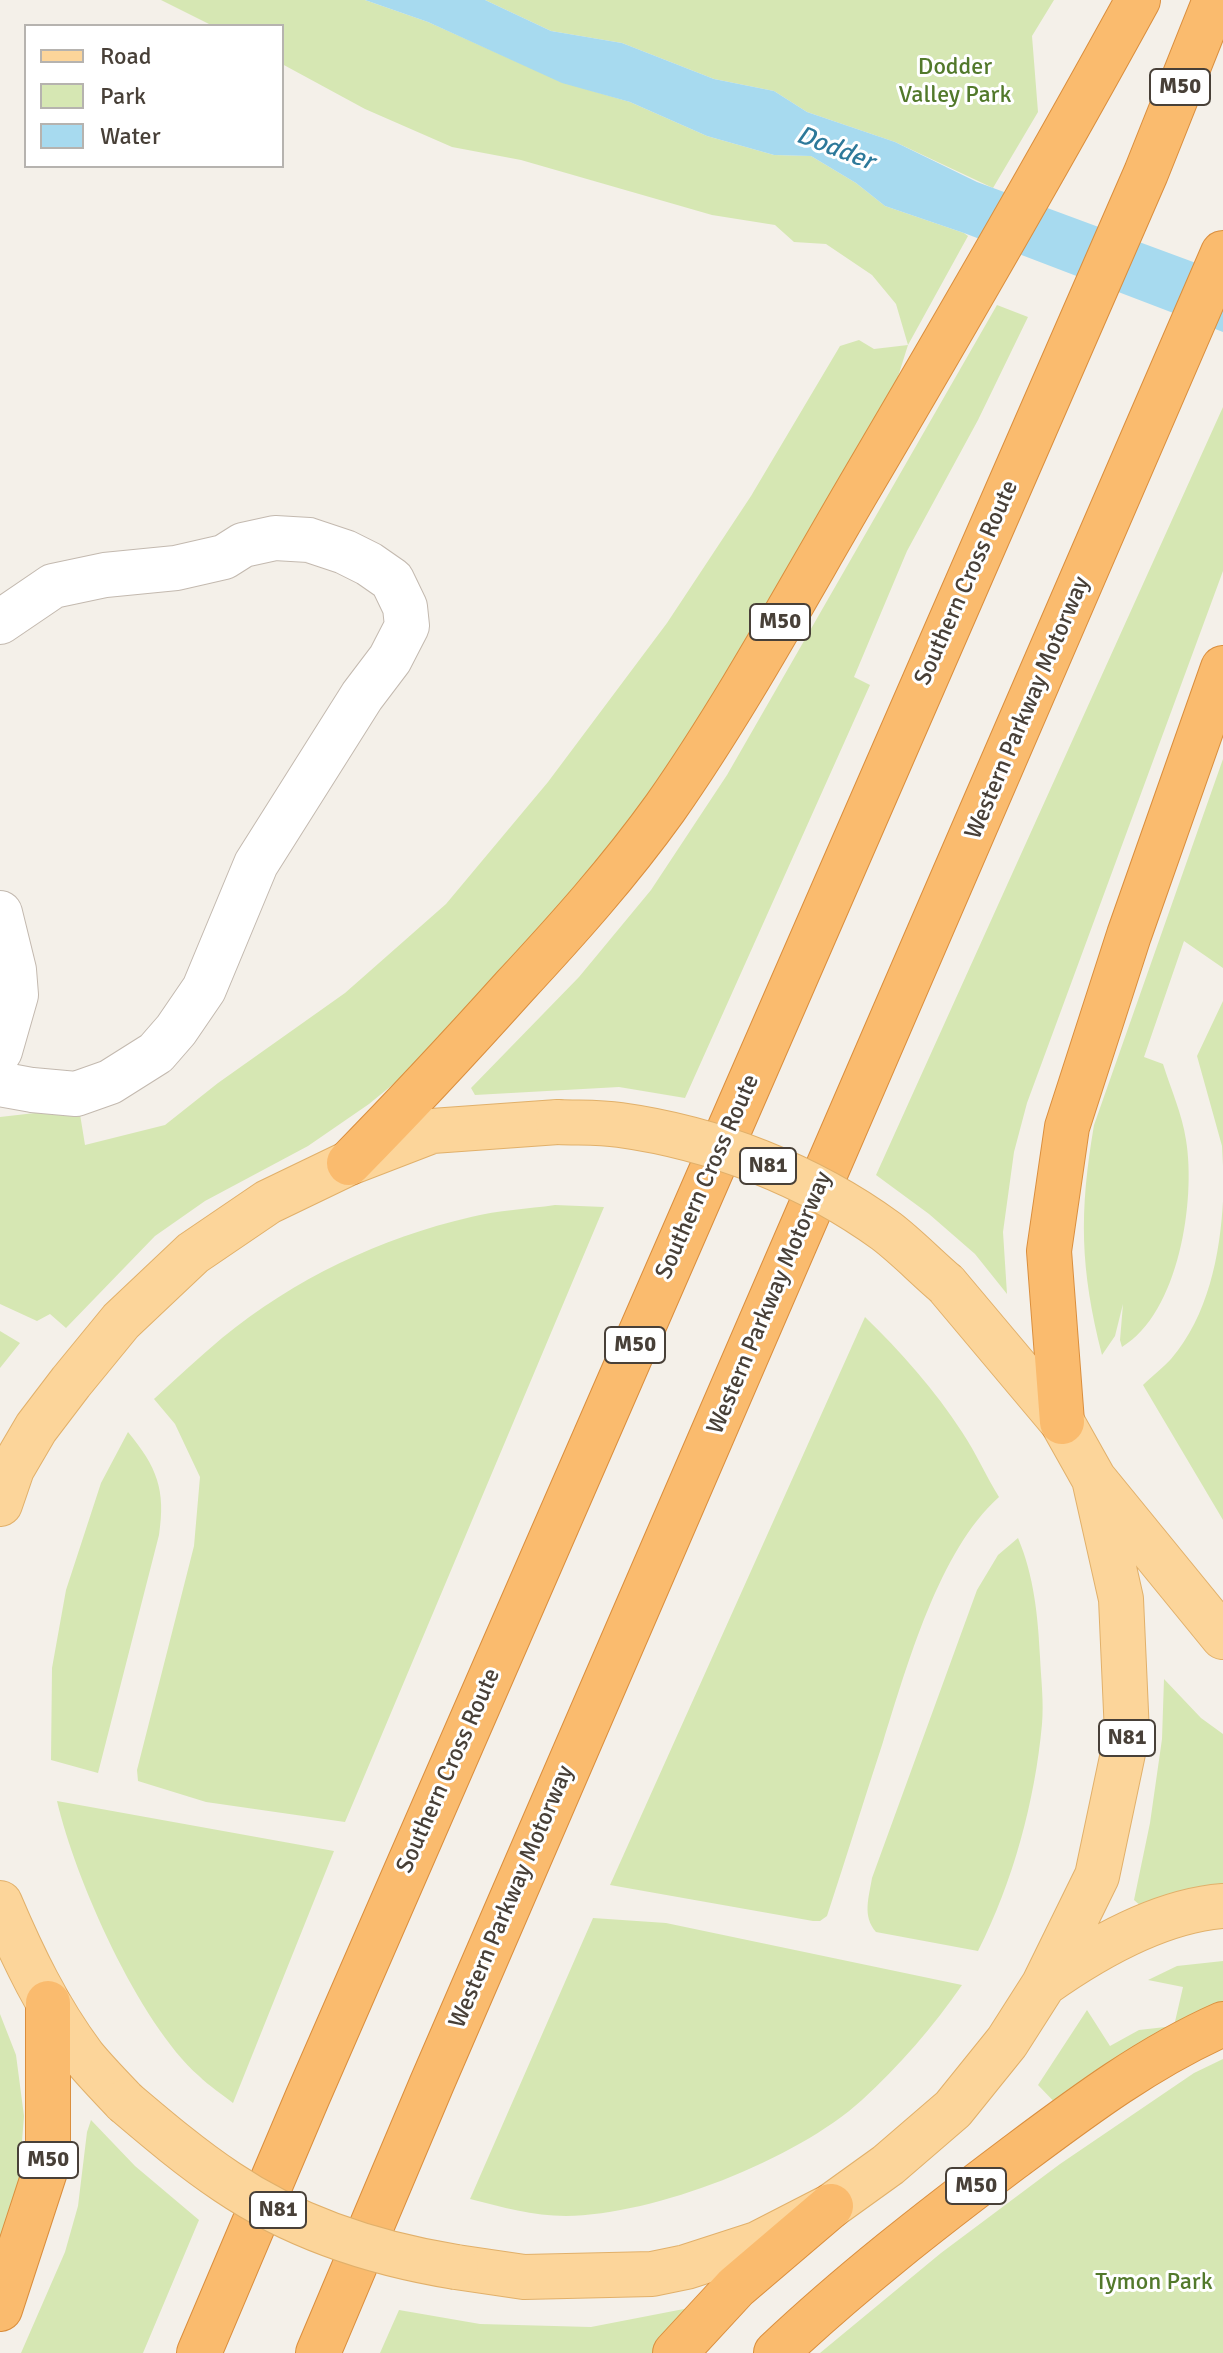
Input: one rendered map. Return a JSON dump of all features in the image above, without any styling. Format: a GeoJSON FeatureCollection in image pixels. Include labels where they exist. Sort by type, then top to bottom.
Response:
{"type":"FeatureCollection","features":[{"type":"Feature","properties":{"kind":"highway","name":"M50"},"geometry":{"type":"LineString","coordinates":[[349,1163],[570,926],[610,881],[665,808],[736,697],[1059,145],[1138,0]]}},
{"type":"Feature","properties":{"kind":"highway","name":"Southern Cross Route"},"geometry":{"type":"LineString","coordinates":[[199,2353],[308,2096],[1146,173],[1215,0]]}},
{"type":"Feature","properties":{"kind":"highway","name":"Western Parkway Motorway"},"geometry":{"type":"LineString","coordinates":[[318,2353],[444,2054],[1223,253]]}},
{"type":"Feature","properties":{"kind":"highway"},"geometry":{"type":"LineString","coordinates":[[1062,1422],[1049,1251],[1067,1127],[1129,935],[1223,668]]}},
{"type":"Feature","properties":{"kind":"highway","name":"M50"},"geometry":{"type":"LineString","coordinates":[[0,2309],[48,2162],[48,2003]]}},
{"type":"Feature","properties":{"kind":"highway","name":"M50"},"geometry":{"type":"LineString","coordinates":[[776,2353],[818,2313],[1097,2096],[1191,2039],[1223,2024]]}},
{"type":"Feature","properties":{"kind":"highway"},"geometry":{"type":"LineString","coordinates":[[675,2353],[736,2287],[831,2206]]}},
{"type":"Feature","properties":{"kind":"main road","name":"N81"},"geometry":{"type":"LineString","coordinates":[[0,1504],[12,1469],[36,1428],[121,1321],[193,1253],[268,1202],[349,1163],[432,1131],[558,1122],[618,1125],[676,1136],[740,1155],[812,1184],[887,1232],[946,1284],[1062,1422],[1094,1479],[1223,1637]]}},
{"type":"Feature","properties":{"kind":"main road"},"geometry":{"type":"LineString","coordinates":[[0,1430],[23,1418],[71,1382]]}},
{"type":"Feature","properties":{"kind":"main road","name":"N81"},"geometry":{"type":"LineString","coordinates":[[0,1903],[22,1956],[48,2003],[84,2057],[125,2102],[184,2152],[230,2185],[278,2210],[356,2244],[405,2258],[524,2277],[652,2274],[686,2267],[757,2244],[831,2206],[888,2165],[953,2109],[1007,2042],[1044,1984],[1097,1876],[1127,1734],[1121,1599],[1094,1479]]}},
{"type":"Feature","properties":{"kind":"main road","name":"N81"},"geometry":{"type":"LineString","coordinates":[[1044,1984],[1077,1960],[1156,1921],[1206,1907],[1223,1906]]}},
{"type":"Feature","properties":{"kind":"street"},"geometry":{"type":"LineString","coordinates":[[0,622],[53,586],[105,575],[176,568],[224,557],[243,545],[275,538],[309,540],[369,564],[392,580],[405,607],[407,626],[390,659],[362,696],[256,864],[204,989],[156,1053],[110,1082],[76,1094],[0,1084]]}},
{"type":"Feature","properties":{"kind":"street"},"geometry":{"type":"LineString","coordinates":[[0,913],[14,970],[16,995],[0,1051]]}},
{"type":"Feature","properties":{"kind":"green space"},"geometry":{"type":"Polygon","coordinates":[[[161,0],[365,0],[428,22],[562,82],[630,102],[707,136],[774,155],[811,156],[856,183],[885,206],[968,236],[908,345],[896,304],[872,275],[826,244],[794,242],[775,225],[712,215],[521,160],[452,147],[365,109],[284,65],[284,24],[209,24],[161,0]]]}},
{"type":"Feature","properties":{"kind":"green space","name":"Dodder Valley Park"},"geometry":{"type":"Polygon","coordinates":[[[485,0],[1054,0],[1032,36],[1038,112],[993,188],[895,142],[807,112],[774,91],[714,79],[622,43],[551,31],[485,0]]]}},
{"type":"Feature","properties":{"kind":"green space"},"geometry":{"type":"Polygon","coordinates":[[[997,305],[1028,317],[978,420],[907,551],[854,677],[870,685],[685,1098],[619,1087],[475,1095],[471,1088],[579,977],[651,890],[727,775],[997,305]]]}},
{"type":"Feature","properties":{"kind":"green space"},"geometry":{"type":"Polygon","coordinates":[[[859,340],[874,349],[908,345],[896,383],[639,825],[435,1050],[369,1104],[308,1146],[205,1201],[155,1236],[66,1328],[50,1314],[37,1321],[0,1304],[0,1117],[79,1108],[85,1145],[165,1125],[218,1083],[345,993],[446,904],[548,782],[667,623],[751,496],[840,346],[859,340]]]}},
{"type":"Feature","properties":{"kind":"green space"},"geometry":{"type":"Polygon","coordinates":[[[1223,407],[1223,571],[1027,1103],[1014,1152],[1003,1232],[1007,1294],[975,1254],[929,1214],[876,1175],[1223,407]]]}},
{"type":"Feature","properties":{"kind":"green space"},"geometry":{"type":"Polygon","coordinates":[[[1223,759],[1223,968],[1184,941],[1144,1057],[1163,1064],[1186,1140],[1188,1193],[1179,1253],[1170,1282],[1142,1331],[1122,1347],[1123,1304],[1115,1336],[1102,1355],[1089,1295],[1084,1240],[1086,1186],[1094,1125],[1223,759]]]}},
{"type":"Feature","properties":{"kind":"green space"},"geometry":{"type":"Polygon","coordinates":[[[1223,1001],[1223,1166],[1222,1146],[1197,1056],[1223,1001]]]}},
{"type":"Feature","properties":{"kind":"green space"},"geometry":{"type":"Polygon","coordinates":[[[1223,1201],[1223,1520],[1143,1385],[1184,1342],[1203,1304],[1215,1263],[1223,1201]]]}},
{"type":"Feature","properties":{"kind":"green space"},"geometry":{"type":"Polygon","coordinates":[[[555,1205],[604,1207],[345,1822],[206,1802],[138,1781],[137,1770],[194,1546],[200,1477],[175,1424],[154,1399],[250,1317],[278,1297],[339,1263],[437,1226],[492,1213],[555,1205]]]}},
{"type":"Feature","properties":{"kind":"green space"},"geometry":{"type":"Polygon","coordinates":[[[865,1317],[941,1401],[999,1497],[959,1547],[942,1578],[914,1645],[827,1916],[813,1921],[610,1885],[865,1317]]]}},
{"type":"Feature","properties":{"kind":"green space"},"geometry":{"type":"Polygon","coordinates":[[[0,1331],[20,1343],[0,1368],[0,1331]]]}},
{"type":"Feature","properties":{"kind":"green space"},"geometry":{"type":"Polygon","coordinates":[[[128,1432],[146,1457],[157,1480],[161,1519],[98,1773],[51,1760],[52,1668],[66,1590],[101,1483],[128,1432]]]}},
{"type":"Feature","properties":{"kind":"green space"},"geometry":{"type":"Polygon","coordinates":[[[1018,1538],[1028,1567],[1036,1611],[1043,1716],[1028,1811],[1002,1897],[978,1951],[876,1932],[868,1913],[872,1878],[977,1590],[998,1555],[1018,1538]]]}},
{"type":"Feature","properties":{"kind":"green space"},"geometry":{"type":"Polygon","coordinates":[[[1164,1679],[1201,1718],[1223,1734],[1223,1888],[1142,1907],[1134,1900],[1150,1823],[1162,1739],[1164,1679]]]}},
{"type":"Feature","properties":{"kind":"green space"},"geometry":{"type":"Polygon","coordinates":[[[57,1801],[334,1851],[233,2103],[203,2080],[176,2052],[132,1986],[78,1869],[57,1801]]]}},
{"type":"Feature","properties":{"kind":"green space"},"geometry":{"type":"Polygon","coordinates":[[[593,1918],[666,1923],[962,1985],[915,2045],[862,2100],[834,2122],[763,2163],[681,2195],[602,2213],[542,2214],[470,2199],[593,1918]]]}},
{"type":"Feature","properties":{"kind":"green space"},"geometry":{"type":"Polygon","coordinates":[[[1223,1961],[1223,2012],[1061,2109],[1038,2085],[1087,2010],[1110,2046],[1139,2030],[1174,2026],[1183,1987],[1148,1980],[1177,1966],[1223,1961]]]}},
{"type":"Feature","properties":{"kind":"green space"},"geometry":{"type":"Polygon","coordinates":[[[0,2014],[16,2055],[24,2116],[18,2192],[0,2245],[0,2014]]]}},
{"type":"Feature","properties":{"kind":"green space","name":"Tymon Park"},"geometry":{"type":"Polygon","coordinates":[[[1223,2059],[1223,2353],[820,2353],[941,2253],[1060,2164],[1194,2073],[1223,2059]]]}},
{"type":"Feature","properties":{"kind":"green space"},"geometry":{"type":"Polygon","coordinates":[[[91,2120],[135,2166],[199,2220],[143,2353],[21,2353],[65,2252],[78,2206],[91,2120]]]}},
{"type":"Feature","properties":{"kind":"green space"},"geometry":{"type":"Polygon","coordinates":[[[689,2308],[656,2353],[380,2353],[399,2310],[480,2324],[591,2327],[689,2308]]]}},
{"type":"Feature","properties":{"kind":"water","name":"Dodder"},"geometry":{"type":"Polygon","coordinates":[[[365,0],[485,0],[551,31],[622,43],[714,79],[774,91],[807,112],[895,142],[977,182],[1223,273],[1223,332],[885,206],[856,183],[811,156],[774,155],[707,136],[630,102],[562,83],[428,22],[365,0]]]}}]}
